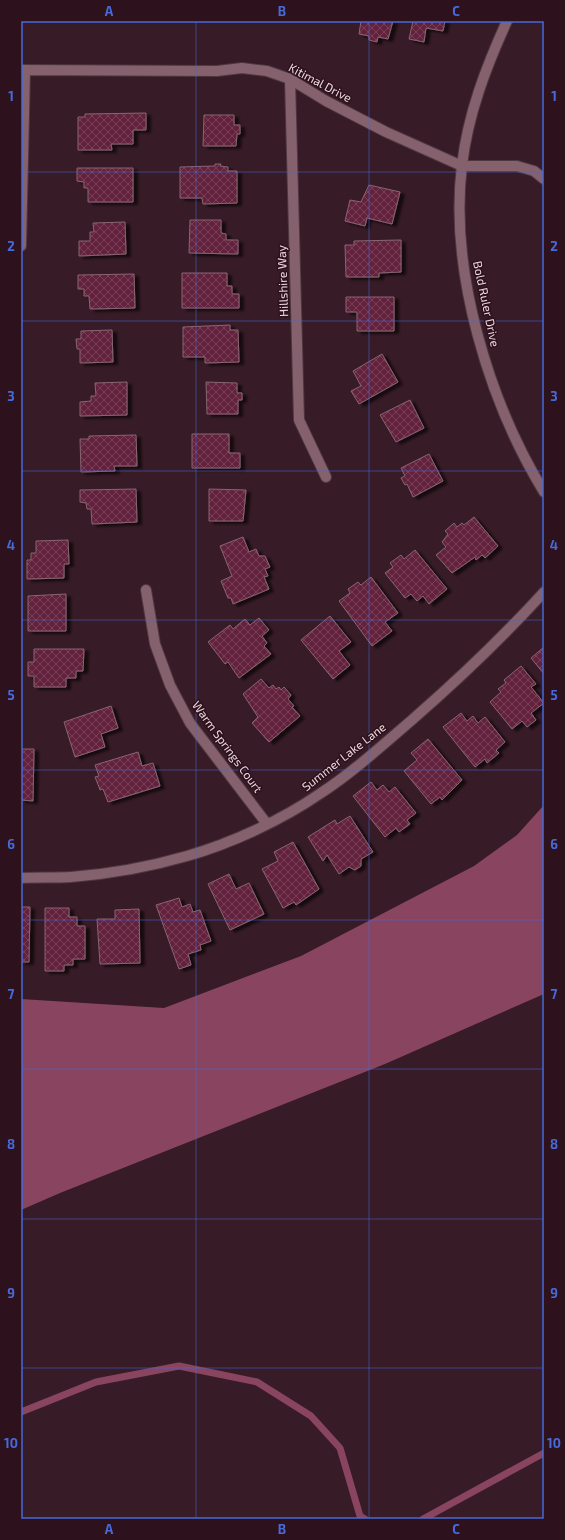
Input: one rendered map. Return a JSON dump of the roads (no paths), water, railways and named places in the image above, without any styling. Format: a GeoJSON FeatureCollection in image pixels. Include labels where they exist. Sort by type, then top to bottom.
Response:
{"type":"FeatureCollection","features":[{"type":"Feature","properties":{"kind":"street","name":"Bold Ruler Drive"},"geometry":{"type":"LineString","coordinates":[[507,21],[490,59],[474,103],[462,166],[459,214],[463,261],[470,300],[484,357],[504,412],[534,475],[544,492]]}},
{"type":"Feature","properties":{"kind":"street","name":"Kitimal Drive"},"geometry":{"type":"LineString","coordinates":[[23,70],[218,71],[242,68],[267,71],[290,79],[326,101],[386,132],[462,166],[517,166],[534,171],[544,178]]}},
{"type":"Feature","properties":{"kind":"street"},"geometry":{"type":"LineString","coordinates":[[21,246],[23,70]]}},
{"type":"Feature","properties":{"kind":"street","name":"Hillshire Way"},"geometry":{"type":"LineString","coordinates":[[290,79],[300,420],[326,477]]}},
{"type":"Feature","properties":{"kind":"street","name":"Warm Springs Court"},"geometry":{"type":"LineString","coordinates":[[146,590],[155,644],[170,685],[190,723],[266,824]]}},
{"type":"Feature","properties":{"kind":"street","name":"Summer Lake Lane"},"geometry":{"type":"LineString","coordinates":[[21,878],[70,877],[123,871],[186,856],[217,846],[266,824],[322,793],[381,746],[452,685],[519,619],[544,592]]}},
{"type":"Feature","properties":{"kind":"waterway"},"geometry":{"type":"LineString","coordinates":[[21,1412],[96,1382],[179,1366],[257,1382],[311,1416],[340,1448],[360,1516],[365,1519]]}},
{"type":"Feature","properties":{"kind":"waterway"},"geometry":{"type":"LineString","coordinates":[[423,1519],[544,1453]]}}]}
